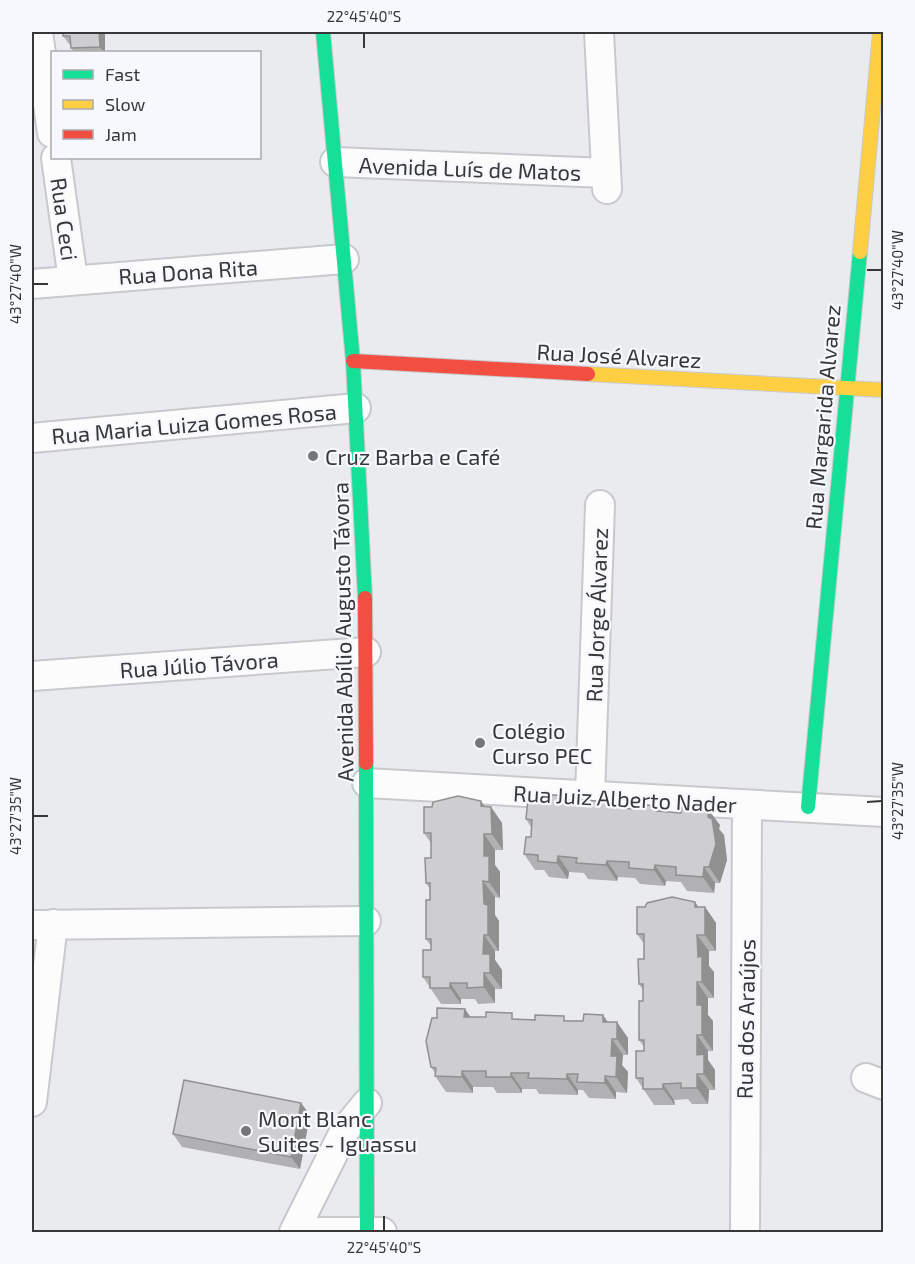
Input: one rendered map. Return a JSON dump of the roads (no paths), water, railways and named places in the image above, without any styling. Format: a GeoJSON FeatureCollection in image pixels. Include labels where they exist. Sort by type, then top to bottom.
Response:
{"type":"FeatureCollection","features":[{"type":"Feature","properties":{"kind":"main road","name":"Avenida Abílio Augusto Távora"},"geometry":{"type":"LineString","coordinates":[[323,32],[353,361],[366,652],[367,1103],[372,1232]]}},
{"type":"Feature","properties":{"kind":"main road","name":"Rua Margarida Alvarez"},"geometry":{"type":"LineString","coordinates":[[808,807],[880,32]]}},
{"type":"Feature","properties":{"kind":"main road","name":"Rua José Alvarez"},"geometry":{"type":"LineString","coordinates":[[353,361],[884,390]]}},
{"type":"Feature","properties":{"kind":"street"},"geometry":{"type":"LineString","coordinates":[[38,32],[51,126]]}},
{"type":"Feature","properties":{"kind":"street","name":"Avenida Luís de Matos"},"geometry":{"type":"LineString","coordinates":[[335,162],[606,181],[599,32]]}},
{"type":"Feature","properties":{"kind":"street","name":"Rua Ceci"},"geometry":{"type":"LineString","coordinates":[[56,159],[74,280]]}},
{"type":"Feature","properties":{"kind":"street","name":"Rua Dona Rita"},"geometry":{"type":"LineString","coordinates":[[32,284],[344,259]]}},
{"type":"Feature","properties":{"kind":"street","name":"Rua Maria Luiza Gomes Rosa"},"geometry":{"type":"LineString","coordinates":[[32,438],[356,408]]}},
{"type":"Feature","properties":{"kind":"street","name":"Rua Jorge Álvarez"},"geometry":{"type":"LineString","coordinates":[[590,796],[600,505]]}},
{"type":"Feature","properties":{"kind":"street","name":"Rua Júlio Távora"},"geometry":{"type":"LineString","coordinates":[[32,676],[366,652]]}},
{"type":"Feature","properties":{"kind":"street","name":"Rua Juiz Alberto Nader"},"geometry":{"type":"LineString","coordinates":[[367,783],[884,812]]}},
{"type":"Feature","properties":{"kind":"street","name":"Rua dos Araújos"},"geometry":{"type":"LineString","coordinates":[[745,1233],[747,805]]}},
{"type":"Feature","properties":{"kind":"street"},"geometry":{"type":"LineString","coordinates":[[32,1102],[42,924],[366,921]]}},
{"type":"Feature","properties":{"kind":"street"},"geometry":{"type":"LineString","coordinates":[[294,1233],[345,1130],[367,1103]]}},
{"type":"Feature","properties":{"kind":"street"},"geometry":{"type":"LineString","coordinates":[[319,1233],[372,1232]]}},
{"type":"Feature","properties":{"kind":"place","name":"Cruz Barba e Café"},"geometry":{"type":"Point","coordinates":[313,456]}},
{"type":"Feature","properties":{"kind":"place","name":"Colégio Curso PEC"},"geometry":{"type":"Point","coordinates":[480,743]}},
{"type":"Feature","properties":{"kind":"place","name":"Mont Blanc Suites - Iguassu"},"geometry":{"type":"Point","coordinates":[246,1131]}}]}
